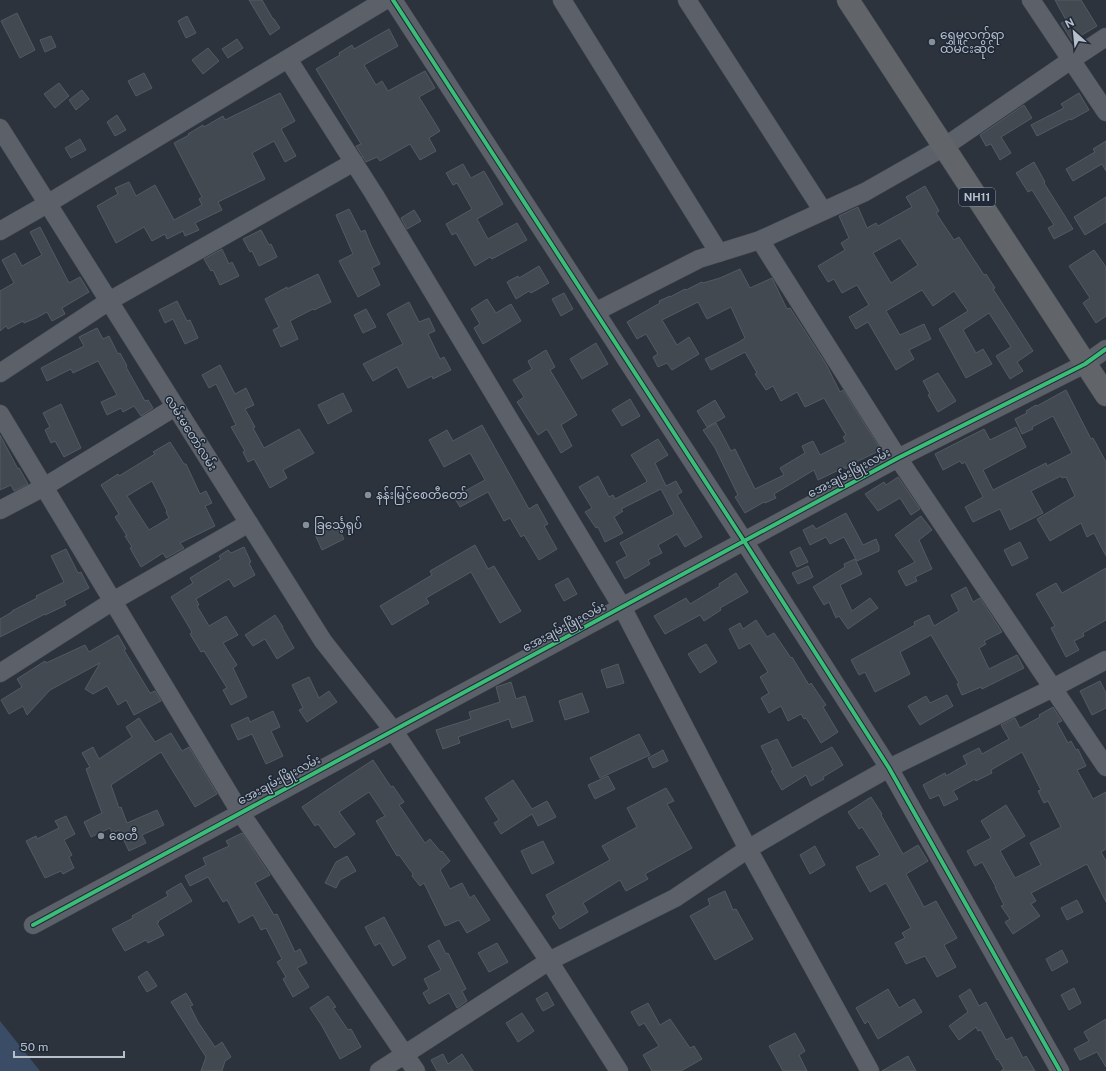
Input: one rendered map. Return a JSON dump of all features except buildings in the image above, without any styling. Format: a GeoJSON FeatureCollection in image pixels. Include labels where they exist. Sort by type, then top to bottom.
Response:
{"type":"FeatureCollection","features":[{"type":"Feature","properties":{"kind":"highway","name":"NH11"},"geometry":{"type":"LineString","coordinates":[[848,0],[1106,395]]}},
{"type":"Feature","properties":{"kind":"street"},"geometry":{"type":"LineString","coordinates":[[0,231],[385,0]]}},
{"type":"Feature","properties":{"kind":"street"},"geometry":{"type":"LineString","coordinates":[[393,0],[744,541],[889,768],[1060,1071]]}},
{"type":"Feature","properties":{"kind":"street"},"geometry":{"type":"LineString","coordinates":[[562,0],[719,253]]}},
{"type":"Feature","properties":{"kind":"street"},"geometry":{"type":"LineString","coordinates":[[687,0],[823,211]]}},
{"type":"Feature","properties":{"kind":"street"},"geometry":{"type":"LineString","coordinates":[[1031,0],[1106,112]]}},
{"type":"Feature","properties":{"kind":"street"},"geometry":{"type":"LineString","coordinates":[[595,312],[699,260],[760,240],[865,192],[944,147],[1106,37]]}},
{"type":"Feature","properties":{"kind":"street"},"geometry":{"type":"LineString","coordinates":[[288,58],[466,344],[622,607],[748,850],[870,1071]]}},
{"type":"Feature","properties":{"kind":"street","name":"လမ်းမတော်လမ်း"},"geometry":{"type":"LineString","coordinates":[[0,128],[322,641],[393,730],[550,962],[619,1071]]}},
{"type":"Feature","properties":{"kind":"street"},"geometry":{"type":"LineString","coordinates":[[0,373],[109,301],[354,162]]}},
{"type":"Feature","properties":{"kind":"street"},"geometry":{"type":"LineString","coordinates":[[760,240],[898,458],[1106,767]]}},
{"type":"Feature","properties":{"kind":"street","name":"အေးချမ်းဖြိုးလမ်း"},"geometry":{"type":"LineString","coordinates":[[33,924],[898,458],[1085,364],[1106,349]]}},
{"type":"Feature","properties":{"kind":"street"},"geometry":{"type":"LineString","coordinates":[[0,510],[44,487],[175,407]]}},
{"type":"Feature","properties":{"kind":"street"},"geometry":{"type":"LineString","coordinates":[[0,414],[240,812],[416,1071]]}},
{"type":"Feature","properties":{"kind":"street"},"geometry":{"type":"LineString","coordinates":[[0,673],[113,601],[249,523]]}},
{"type":"Feature","properties":{"kind":"street"},"geometry":{"type":"LineString","coordinates":[[378,1071],[550,962],[675,898],[748,850],[818,808],[889,768],[1053,688],[1106,660]]}},
{"type":"Feature","properties":{"kind":"water"},"geometry":{"type":"Polygon","coordinates":[[[0,1021],[40,1071],[0,1071],[0,1021]]]}},
{"type":"Feature","properties":{"kind":"cycle path"},"geometry":{"type":"LineString","coordinates":[[393,0],[744,541],[889,768],[1060,1071]]}},
{"type":"Feature","properties":{"kind":"cycle path"},"geometry":{"type":"LineString","coordinates":[[33,925],[898,458],[1085,364],[1106,349]]}},
{"type":"Feature","properties":{"kind":"place","name":"ရွှေမူလက်ရာ ထမင်းဆိုင်"},"geometry":{"type":"Point","coordinates":[932,42]}},
{"type":"Feature","properties":{"kind":"place","name":"နန်းမြင့်စေတီတော်"},"geometry":{"type":"Point","coordinates":[368,495]}},
{"type":"Feature","properties":{"kind":"place","name":"ခြင်္သေ့ရုပ်"},"geometry":{"type":"Point","coordinates":[306,525]}},
{"type":"Feature","properties":{"kind":"place","name":"စေတီ"},"geometry":{"type":"Point","coordinates":[101,836]}}]}
